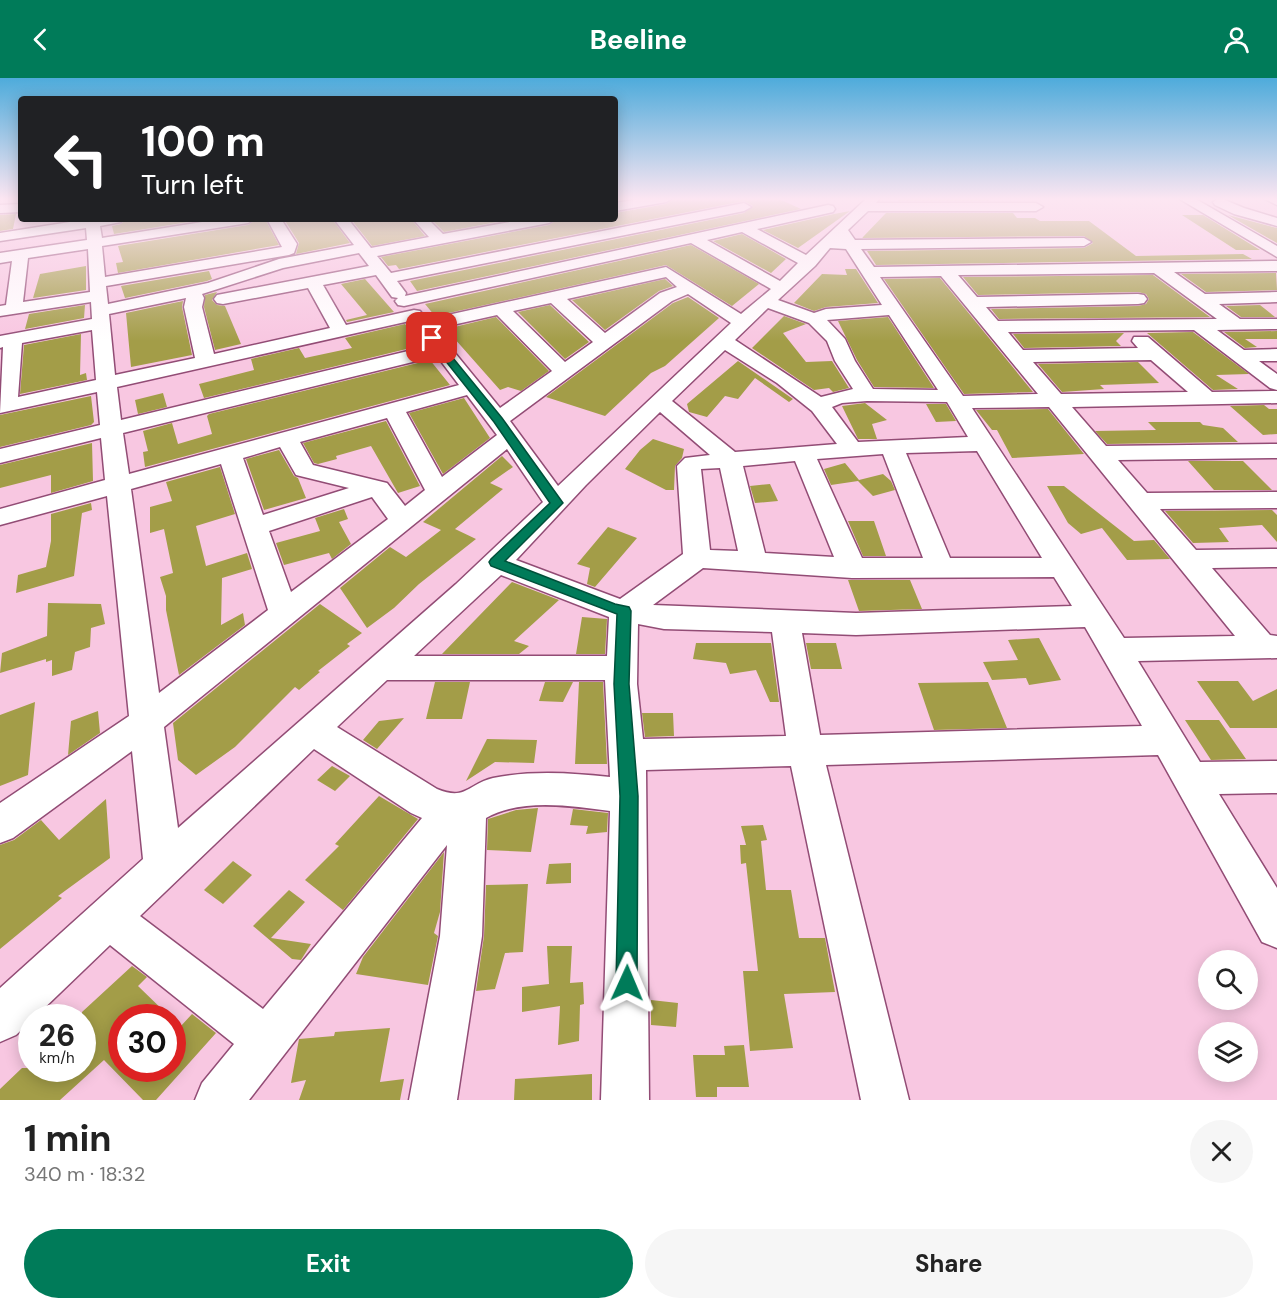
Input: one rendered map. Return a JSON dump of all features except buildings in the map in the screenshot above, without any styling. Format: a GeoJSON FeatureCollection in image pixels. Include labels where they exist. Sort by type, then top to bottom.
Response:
{"type":"FeatureCollection","features":[{"type":"Feature","properties":{"kind":"street"},"geometry":{"type":"LineString","coordinates":[[0,258],[44,246]]}},
{"type":"Feature","properties":{"kind":"street"},"geometry":{"type":"LineString","coordinates":[[104,246],[100,303],[105,384],[163,866]]}},
{"type":"Feature","properties":{"kind":"street"},"geometry":{"type":"LineString","coordinates":[[177,246],[186,268]]}},
{"type":"Feature","properties":{"kind":"street"},"geometry":{"type":"LineString","coordinates":[[290,246],[292,255]]}},
{"type":"Feature","properties":{"kind":"street"},"geometry":{"type":"LineString","coordinates":[[361,246],[503,429],[557,503]]}},
{"type":"Feature","properties":{"kind":"street"},"geometry":{"type":"LineString","coordinates":[[398,246],[365,251],[292,255],[234,248],[214,264],[186,268],[6,341],[4,406],[341,332],[414,314],[527,273],[655,246]]}},
{"type":"Feature","properties":{"kind":"street"},"geometry":{"type":"LineString","coordinates":[[21,254],[7,310],[193,298],[384,274],[554,246]]}},
{"type":"Feature","properties":{"kind":"street"},"geometry":{"type":"LineString","coordinates":[[628,246],[689,288],[784,379],[820,406],[852,449]]}},
{"type":"Feature","properties":{"kind":"street"},"geometry":{"type":"LineString","coordinates":[[706,246],[724,256],[773,295],[815,319],[836,339],[845,362],[867,395]]}},
{"type":"Feature","properties":{"kind":"street"},"geometry":{"type":"LineString","coordinates":[[724,256],[767,246]]}},
{"type":"Feature","properties":{"kind":"street"},"geometry":{"type":"LineString","coordinates":[[0,1019],[163,866],[495,562],[557,503],[577,480],[824,246]]}},
{"type":"Feature","properties":{"kind":"street"},"geometry":{"type":"LineString","coordinates":[[853,246],[984,444],[1115,650],[1277,927]]}},
{"type":"Feature","properties":{"kind":"street"},"geometry":{"type":"LineString","coordinates":[[1038,246],[1094,254],[1118,268],[1276,263]]}},
{"type":"Feature","properties":{"kind":"street"},"geometry":{"type":"LineString","coordinates":[[1085,246],[1138,299],[1171,325]]}},
{"type":"Feature","properties":{"kind":"street"},"geometry":{"type":"LineString","coordinates":[[1252,246],[1276,263]]}},
{"type":"Feature","properties":{"kind":"street"},"geometry":{"type":"LineString","coordinates":[[870,272],[946,271],[1094,254]]}},
{"type":"Feature","properties":{"kind":"street"},"geometry":{"type":"LineString","coordinates":[[193,298],[292,255]]}},
{"type":"Feature","properties":{"kind":"street"},"geometry":{"type":"LineString","coordinates":[[508,255],[527,273]]}},
{"type":"Feature","properties":{"kind":"street"},"geometry":{"type":"LineString","coordinates":[[214,264],[221,284]]}},
{"type":"Feature","properties":{"kind":"street"},"geometry":{"type":"LineString","coordinates":[[1158,268],[1237,325]]}},
{"type":"Feature","properties":{"kind":"street"},"geometry":{"type":"LineString","coordinates":[[946,271],[1189,559],[1270,647]]}},
{"type":"Feature","properties":{"kind":"street"},"geometry":{"type":"LineString","coordinates":[[414,314],[501,309],[666,272]]}},
{"type":"Feature","properties":{"kind":"street"},"geometry":{"type":"LineString","coordinates":[[313,282],[341,332]]}},
{"type":"Feature","properties":{"kind":"street"},"geometry":{"type":"LineString","coordinates":[[605,285],[634,306]]}},
{"type":"Feature","properties":{"kind":"street"},"geometry":{"type":"LineString","coordinates":[[0,825],[146,722],[438,491],[564,372],[604,342],[634,306],[689,288]]}},
{"type":"Feature","properties":{"kind":"street"},"geometry":{"type":"LineString","coordinates":[[555,297],[604,342]]}},
{"type":"Feature","properties":{"kind":"street"},"geometry":{"type":"LineString","coordinates":[[1201,299],[1277,297]]}},
{"type":"Feature","properties":{"kind":"street"},"geometry":{"type":"LineString","coordinates":[[193,298],[206,362]]}},
{"type":"Feature","properties":{"kind":"street"},"geometry":{"type":"LineString","coordinates":[[972,302],[1138,299]]}},
{"type":"Feature","properties":{"kind":"street"},"geometry":{"type":"LineString","coordinates":[[501,309],[564,372]]}},
{"type":"Feature","properties":{"kind":"street"},"geometry":{"type":"LineString","coordinates":[[815,319],[826,314],[893,309]]}},
{"type":"Feature","properties":{"kind":"street"},"geometry":{"type":"LineString","coordinates":[[994,327],[1277,324]]}},
{"type":"Feature","properties":{"kind":"street"},"geometry":{"type":"LineString","coordinates":[[1199,325],[1277,384]]}},
{"type":"Feature","properties":{"kind":"street"},"geometry":{"type":"LineString","coordinates":[[1124,326],[1208,399]]}},
{"type":"Feature","properties":{"kind":"street"},"geometry":{"type":"LineString","coordinates":[[0,456],[441,349]]}},
{"type":"Feature","properties":{"kind":"street"},"geometry":{"type":"LineString","coordinates":[[1018,356],[1156,354]]}},
{"type":"Feature","properties":{"kind":"street"},"geometry":{"type":"LineString","coordinates":[[1240,356],[1277,355]]}},
{"type":"Feature","properties":{"kind":"street"},"geometry":{"type":"LineString","coordinates":[[0,517],[471,388]]}},
{"type":"Feature","properties":{"kind":"street"},"geometry":{"type":"LineString","coordinates":[[820,406],[838,397],[867,395],[1055,400],[1277,397]]}},
{"type":"Feature","properties":{"kind":"street"},"geometry":{"type":"LineString","coordinates":[[1255,398],[1277,416]]}},
{"type":"Feature","properties":{"kind":"street"},"geometry":{"type":"LineString","coordinates":[[660,401],[730,460],[754,562]]}},
{"type":"Feature","properties":{"kind":"street"},"geometry":{"type":"LineString","coordinates":[[394,410],[438,491]]}},
{"type":"Feature","properties":{"kind":"street"},"geometry":{"type":"LineString","coordinates":[[287,439],[304,470],[378,488],[402,520]]}},
{"type":"Feature","properties":{"kind":"street"},"geometry":{"type":"LineString","coordinates":[[697,558],[689,466],[693,463],[892,446],[984,444]]}},
{"type":"Feature","properties":{"kind":"street"},"geometry":{"type":"LineString","coordinates":[[892,446],[940,567]]}},
{"type":"Feature","properties":{"kind":"street"},"geometry":{"type":"LineString","coordinates":[[1100,453],[1277,451]]}},
{"type":"Feature","properties":{"kind":"street"},"geometry":{"type":"LineString","coordinates":[[802,453],[852,568]]}},
{"type":"Feature","properties":{"kind":"street"},"geometry":{"type":"LineString","coordinates":[[230,455],[284,613]]}},
{"type":"Feature","properties":{"kind":"street"},"geometry":{"type":"LineString","coordinates":[[254,527],[378,488]]}},
{"type":"Feature","properties":{"kind":"street"},"geometry":{"type":"LineString","coordinates":[[1142,501],[1277,500]]}},
{"type":"Feature","properties":{"kind":"street"},"geometry":{"type":"LineString","coordinates":[[624,611],[697,558],[852,568],[1061,567]]}},
{"type":"Feature","properties":{"kind":"street"},"geometry":{"type":"LineString","coordinates":[[1189,559],[1277,558]]}},
{"type":"Feature","properties":{"kind":"street"},"geometry":{"type":"LineString","coordinates":[[495,562],[612,608],[664,618],[856,624],[1092,616]]}},
{"type":"Feature","properties":{"kind":"street"},"geometry":{"type":"LineString","coordinates":[[624,611],[622,668],[629,796],[625,1100]]}},
{"type":"Feature","properties":{"kind":"street"},"geometry":{"type":"LineString","coordinates":[[785,622],[805,749],[885,1100]]}},
{"type":"Feature","properties":{"kind":"street"},"geometry":{"type":"LineString","coordinates":[[1115,650],[1270,647]]}},
{"type":"Feature","properties":{"kind":"street"},"geometry":{"type":"LineString","coordinates":[[379,668],[622,668]]}},
{"type":"Feature","properties":{"kind":"street"},"geometry":{"type":"LineString","coordinates":[[312,729],[424,801],[459,810]]}},
{"type":"Feature","properties":{"kind":"street"},"geometry":{"type":"LineString","coordinates":[[627,755],[1167,740]]}},
{"type":"Feature","properties":{"kind":"street"},"geometry":{"type":"LineString","coordinates":[[1189,778],[1277,777]]}},
{"type":"Feature","properties":{"kind":"street"},"geometry":{"type":"LineString","coordinates":[[219,1100],[459,810],[493,795],[543,789],[629,796]]}},
{"type":"Feature","properties":{"kind":"street"},"geometry":{"type":"LineString","coordinates":[[433,1100],[461,936],[459,810]]}},
{"type":"Feature","properties":{"kind":"street"},"geometry":{"type":"LineString","coordinates":[[108,918],[267,1040]]}},
{"type":"Feature","properties":{"kind":"route"},"geometry":{"type":"LineString","coordinates":[[432,338],[498,420],[557,503],[495,562],[624,611],[621,684],[629,796],[627,983]]}}]}
